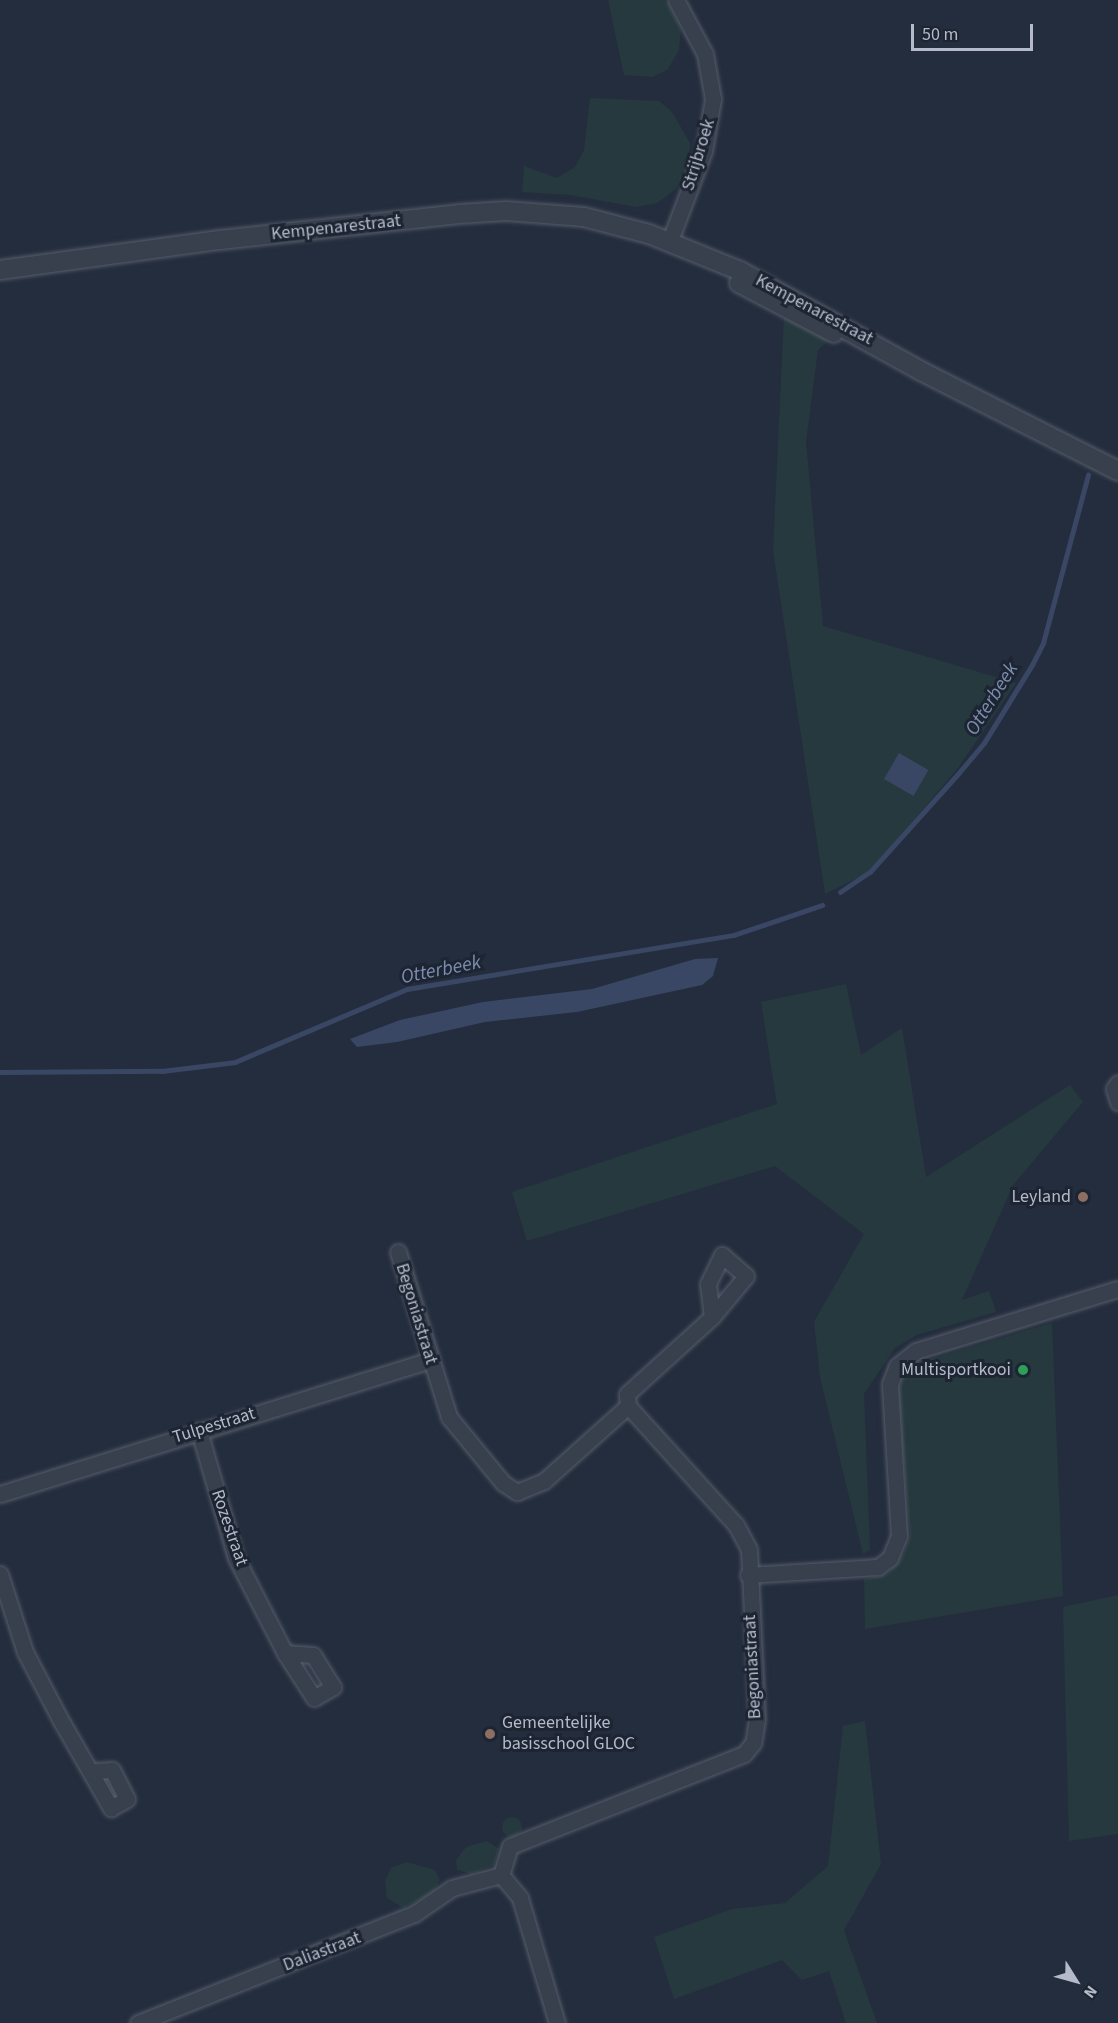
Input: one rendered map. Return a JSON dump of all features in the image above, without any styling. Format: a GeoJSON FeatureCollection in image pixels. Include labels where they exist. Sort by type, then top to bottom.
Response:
{"type":"FeatureCollection","features":[{"type":"Feature","properties":{"kind":"street","name":"Strijbroek"},"geometry":{"type":"LineString","coordinates":[[669,243],[704,151],[713,99],[705,54],[676,0]]}},
{"type":"Feature","properties":{"kind":"street","name":"Kempenarestraat"},"geometry":{"type":"LineString","coordinates":[[0,270],[220,240],[506,211],[584,217],[669,243],[740,270],[793,297],[921,371],[1118,471]]}},
{"type":"Feature","properties":{"kind":"street"},"geometry":{"type":"LineString","coordinates":[[1118,1083],[1114,1089],[1118,1102]]}},
{"type":"Feature","properties":{"kind":"street","name":"Begoniastraat"},"geometry":{"type":"LineString","coordinates":[[398,1252],[429,1360],[449,1417],[503,1483],[517,1492],[544,1481],[628,1406]]}},
{"type":"Feature","properties":{"kind":"street"},"geometry":{"type":"LineString","coordinates":[[748,1575],[878,1567],[890,1558],[899,1536],[890,1384],[897,1366],[916,1351],[1118,1289]]}},
{"type":"Feature","properties":{"kind":"street","name":"Begoniastraat"},"geometry":{"type":"LineString","coordinates":[[501,1875],[510,1846],[744,1754],[753,1743],[757,1719],[748,1549],[736,1525],[628,1406],[627,1394],[712,1317]]}},
{"type":"Feature","properties":{"kind":"street","name":"Tulpestraat"},"geometry":{"type":"LineString","coordinates":[[0,1494],[429,1360]]}},
{"type":"Feature","properties":{"kind":"street","name":"Rozestraat"},"geometry":{"type":"LineString","coordinates":[[199,1431],[236,1557],[285,1653]]}},
{"type":"Feature","properties":{"kind":"street"},"geometry":{"type":"LineString","coordinates":[[0,1574],[25,1652],[90,1771]]}},
{"type":"Feature","properties":{"kind":"street"},"geometry":{"type":"LineString","coordinates":[[501,1875],[520,1898],[557,2023]]}},
{"type":"Feature","properties":{"kind":"street","name":"Daliastraat"},"geometry":{"type":"LineString","coordinates":[[138,2023],[414,1914],[453,1888],[501,1875]]}},
{"type":"Feature","properties":{"kind":"green space"},"geometry":{"type":"Polygon","coordinates":[[[608,0],[666,0],[681,28],[679,50],[668,69],[653,77],[624,75],[608,0]]]}},
{"type":"Feature","properties":{"kind":"green space"},"geometry":{"type":"Polygon","coordinates":[[[590,98],[659,101],[672,112],[690,143],[689,166],[676,189],[657,203],[636,207],[571,195],[522,192],[524,166],[557,178],[575,167],[584,150],[590,98]]]}},
{"type":"Feature","properties":{"kind":"green space"},"geometry":{"type":"Polygon","coordinates":[[[784,317],[829,339],[818,350],[806,442],[823,626],[1016,683],[958,768],[870,872],[825,894],[773,550],[784,317]]]}},
{"type":"Feature","properties":{"kind":"green space"},"geometry":{"type":"Polygon","coordinates":[[[846,984],[861,1055],[902,1028],[926,1177],[1070,1085],[1083,1102],[1013,1185],[962,1300],[989,1291],[996,1312],[917,1335],[895,1348],[864,1394],[870,1550],[863,1554],[820,1377],[814,1322],[864,1234],[775,1166],[527,1241],[512,1192],[777,1104],[761,1002],[846,984]]]}},
{"type":"Feature","properties":{"kind":"green space"},"geometry":{"type":"Polygon","coordinates":[[[1052,1323],[1063,1596],[865,1629],[864,1579],[889,1573],[904,1553],[910,1535],[898,1391],[905,1373],[918,1363],[1052,1323]]]}},
{"type":"Feature","properties":{"kind":"green space"},"geometry":{"type":"Polygon","coordinates":[[[1118,1595],[1118,1834],[1069,1841],[1063,1607],[1118,1595]]]}},
{"type":"Feature","properties":{"kind":"green space"},"geometry":{"type":"Polygon","coordinates":[[[865,1721],[881,1864],[844,1930],[877,2023],[846,2023],[829,1971],[802,1980],[782,1960],[674,1999],[654,1937],[732,1909],[785,1903],[828,1866],[843,1726],[865,1721]]]}},
{"type":"Feature","properties":{"kind":"green space"},"geometry":{"type":"Polygon","coordinates":[[[508,1817],[516,1817],[522,1823],[522,1831],[516,1837],[508,1837],[502,1831],[502,1823],[508,1817]]]}},
{"type":"Feature","properties":{"kind":"green space"},"geometry":{"type":"Polygon","coordinates":[[[487,1841],[499,1849],[494,1865],[471,1874],[457,1870],[456,1860],[466,1847],[487,1841]]]}},
{"type":"Feature","properties":{"kind":"green space"},"geometry":{"type":"Polygon","coordinates":[[[407,1862],[435,1870],[440,1880],[433,1893],[403,1908],[387,1898],[385,1881],[391,1868],[407,1862]]]}},
{"type":"Feature","properties":{"kind":"water"},"geometry":{"type":"Polygon","coordinates":[[[899,753],[928,770],[913,796],[884,779],[899,753]]]}},
{"type":"Feature","properties":{"kind":"water"},"geometry":{"type":"Polygon","coordinates":[[[718,958],[713,976],[702,985],[577,1012],[485,1022],[397,1042],[357,1047],[350,1039],[400,1020],[483,1002],[592,989],[695,959],[718,958]]]}},
{"type":"Feature","properties":{"kind":"waterway","name":"Otterbeek"},"geometry":{"type":"LineString","coordinates":[[840,892],[870,872],[957,775],[984,743],[1032,665],[1043,643],[1088,475]]}},
{"type":"Feature","properties":{"kind":"waterway","name":"Otterbeek"},"geometry":{"type":"LineString","coordinates":[[0,1072],[162,1071],[235,1062],[407,989],[734,935],[822,905]]}},
{"type":"Feature","properties":{"kind":"place","name":"Leyland"},"geometry":{"type":"Point","coordinates":[1083,1197]}},
{"type":"Feature","properties":{"kind":"place","name":"Multisportkooi"},"geometry":{"type":"Point","coordinates":[1023,1370]}},
{"type":"Feature","properties":{"kind":"place","name":"Gemeentelijke basisschool GLOC"},"geometry":{"type":"Point","coordinates":[490,1734]}}]}
